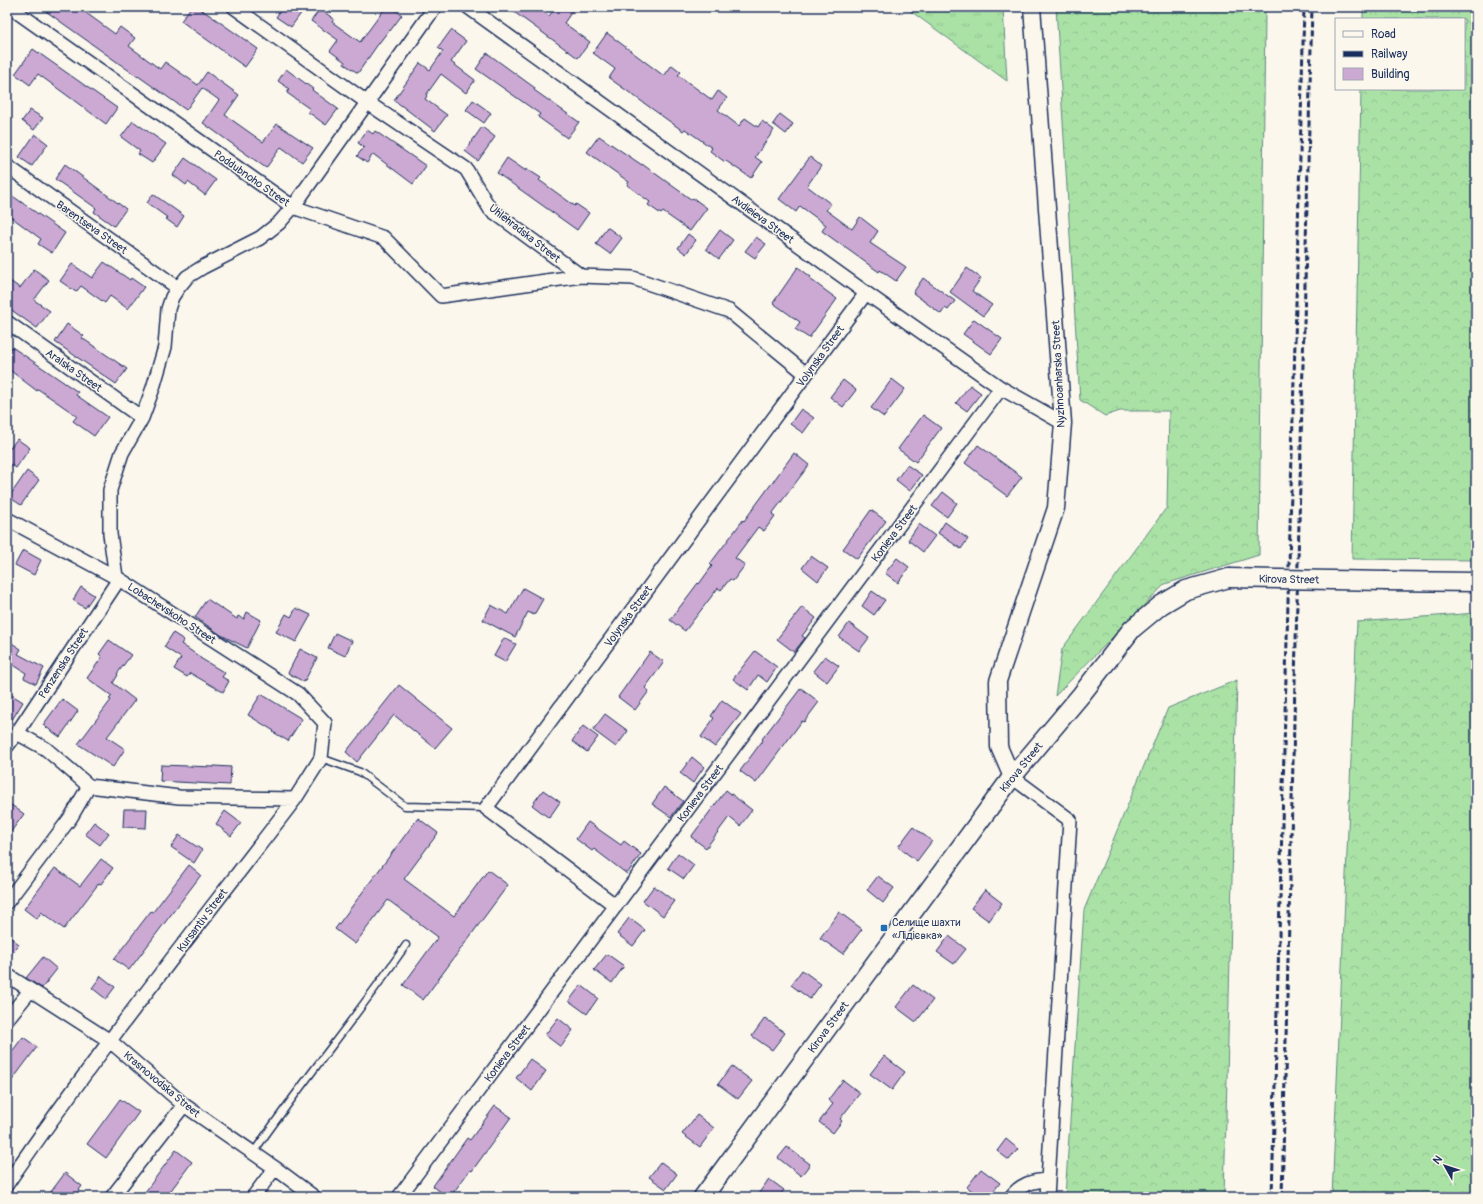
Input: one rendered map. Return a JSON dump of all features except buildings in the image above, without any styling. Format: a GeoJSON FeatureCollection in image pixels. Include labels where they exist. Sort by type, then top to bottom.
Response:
{"type":"FeatureCollection","features":[{"type":"Feature","properties":{"kind":"main road","name":"Kirova Street"},"geometry":{"type":"LineString","coordinates":[[704,1197],[1012,777],[1081,695],[1132,629],[1160,605],[1186,590],[1229,578],[1476,582]]}},
{"type":"Feature","properties":{"kind":"street","name":"Poddubnoho Street"},"geometry":{"type":"LineString","coordinates":[[10,7],[293,207],[384,238],[441,296],[581,276]]}},
{"type":"Feature","properties":{"kind":"street","name":"Uhlehradska Street"},"geometry":{"type":"LineString","coordinates":[[234,7],[368,103],[466,169],[490,209],[581,276]]}},
{"type":"Feature","properties":{"kind":"street"},"geometry":{"type":"LineString","coordinates":[[117,578],[110,534],[110,490],[122,453],[142,418],[154,388],[165,347],[168,309],[172,297],[187,277],[203,267],[260,238],[279,223],[293,207],[436,7]]}},
{"type":"Feature","properties":{"kind":"street","name":"Avdieieva Street"},"geometry":{"type":"LineString","coordinates":[[468,7],[866,293],[1001,388],[1063,423]]}},
{"type":"Feature","properties":{"kind":"street","name":"Nyzhnoanharska Street"},"geometry":{"type":"LineString","coordinates":[[1012,777],[999,747],[998,681],[1056,508],[1063,423],[1032,7]]}},
{"type":"Feature","properties":{"kind":"street","name":"Barentseva Street"},"geometry":{"type":"LineString","coordinates":[[7,166],[178,288]]}},
{"type":"Feature","properties":{"kind":"street"},"geometry":{"type":"LineString","coordinates":[[581,276],[633,278],[729,311],[806,374]]}},
{"type":"Feature","properties":{"kind":"street","name":"Volynska Street"},"geometry":{"type":"LineString","coordinates":[[486,808],[866,293]]}},
{"type":"Feature","properties":{"kind":"street","name":"Aralska Street"},"geometry":{"type":"LineString","coordinates":[[7,322],[142,418]]}},
{"type":"Feature","properties":{"kind":"street","name":"Konieva Street"},"geometry":{"type":"LineString","coordinates":[[399,1197],[1001,388]]}},
{"type":"Feature","properties":{"kind":"street","name":"Lobachevskoho Street"},"geometry":{"type":"LineString","coordinates":[[9,525],[117,578],[298,694],[325,723]]}},
{"type":"Feature","properties":{"kind":"street","name":"Penzenska Street"},"geometry":{"type":"LineString","coordinates":[[10,742],[117,578]]}},
{"type":"Feature","properties":{"kind":"street","name":"Kursantiv Street"},"geometry":{"type":"LineString","coordinates":[[7,1184],[34,1144],[110,1041],[295,799],[320,758],[325,723]]}},
{"type":"Feature","properties":{"kind":"street"},"geometry":{"type":"LineString","coordinates":[[10,742],[46,749],[89,786],[178,797],[295,799]]}},
{"type":"Feature","properties":{"kind":"street"},"geometry":{"type":"LineString","coordinates":[[1012,777],[1070,820],[1047,1197]]}},
{"type":"Feature","properties":{"kind":"street"},"geometry":{"type":"LineString","coordinates":[[7,902],[71,817],[89,786]]}},
{"type":"Feature","properties":{"kind":"street"},"geometry":{"type":"LineString","coordinates":[[486,808],[616,906]]}},
{"type":"Feature","properties":{"kind":"street","name":"Krasnovodska Street"},"geometry":{"type":"LineString","coordinates":[[7,975],[110,1041],[184,1105],[314,1197]]}},
{"type":"Feature","properties":{"kind":"street"},"geometry":{"type":"LineString","coordinates":[[7,1019],[30,991]]}},
{"type":"Feature","properties":{"kind":"street"},"geometry":{"type":"LineString","coordinates":[[112,1197],[184,1105]]}},
{"type":"Feature","properties":{"kind":"street"},"geometry":{"type":"LineString","coordinates":[[253,1197],[275,1168]]}},
{"type":"Feature","properties":{"kind":"street"},"geometry":{"type":"LineString","coordinates":[[1011,1197],[1014,1192],[1031,1182],[1048,1180]]}},
{"type":"Feature","properties":{"kind":"lane"},"geometry":{"type":"LineString","coordinates":[[320,758],[360,772],[405,806],[486,808]]}},
{"type":"Feature","properties":{"kind":"lane"},"geometry":{"type":"LineString","coordinates":[[253,1153],[278,1116],[374,992],[406,945]]}},
{"type":"Feature","properties":{"kind":"green space"},"geometry":{"type":"Polygon","coordinates":[[[905,7],[1003,7],[1007,81],[905,7]]]}},
{"type":"Feature","properties":{"kind":"green space"},"geometry":{"type":"Polygon","coordinates":[[[1056,7],[1265,7],[1265,11],[1259,555],[1165,584],[1055,696],[1062,649],[1167,507],[1169,411],[1120,411],[1105,416],[1080,400],[1056,7]]]}},
{"type":"Feature","properties":{"kind":"green space"},"geometry":{"type":"Polygon","coordinates":[[[1363,7],[1476,7],[1476,560],[1352,559],[1361,90],[1465,90],[1465,18],[1363,18],[1363,7]]]}},
{"type":"Feature","properties":{"kind":"green space"},"geometry":{"type":"Polygon","coordinates":[[[1476,613],[1476,1197],[1332,1197],[1357,622],[1476,613]]]}},
{"type":"Feature","properties":{"kind":"green space"},"geometry":{"type":"Polygon","coordinates":[[[1237,680],[1224,1197],[1065,1197],[1084,910],[1168,708],[1237,680]]]}},
{"type":"Feature","properties":{"kind":"railway"},"geometry":{"type":"LineString","coordinates":[[1272,1197],[1304,7]]}},
{"type":"Feature","properties":{"kind":"railway"},"geometry":{"type":"LineString","coordinates":[[1282,1197],[1312,7]]}},
{"type":"Feature","properties":{"kind":"place","name":"Селище шахти «Лідієвка»"},"geometry":{"type":"Point","coordinates":[884,928]}}]}
